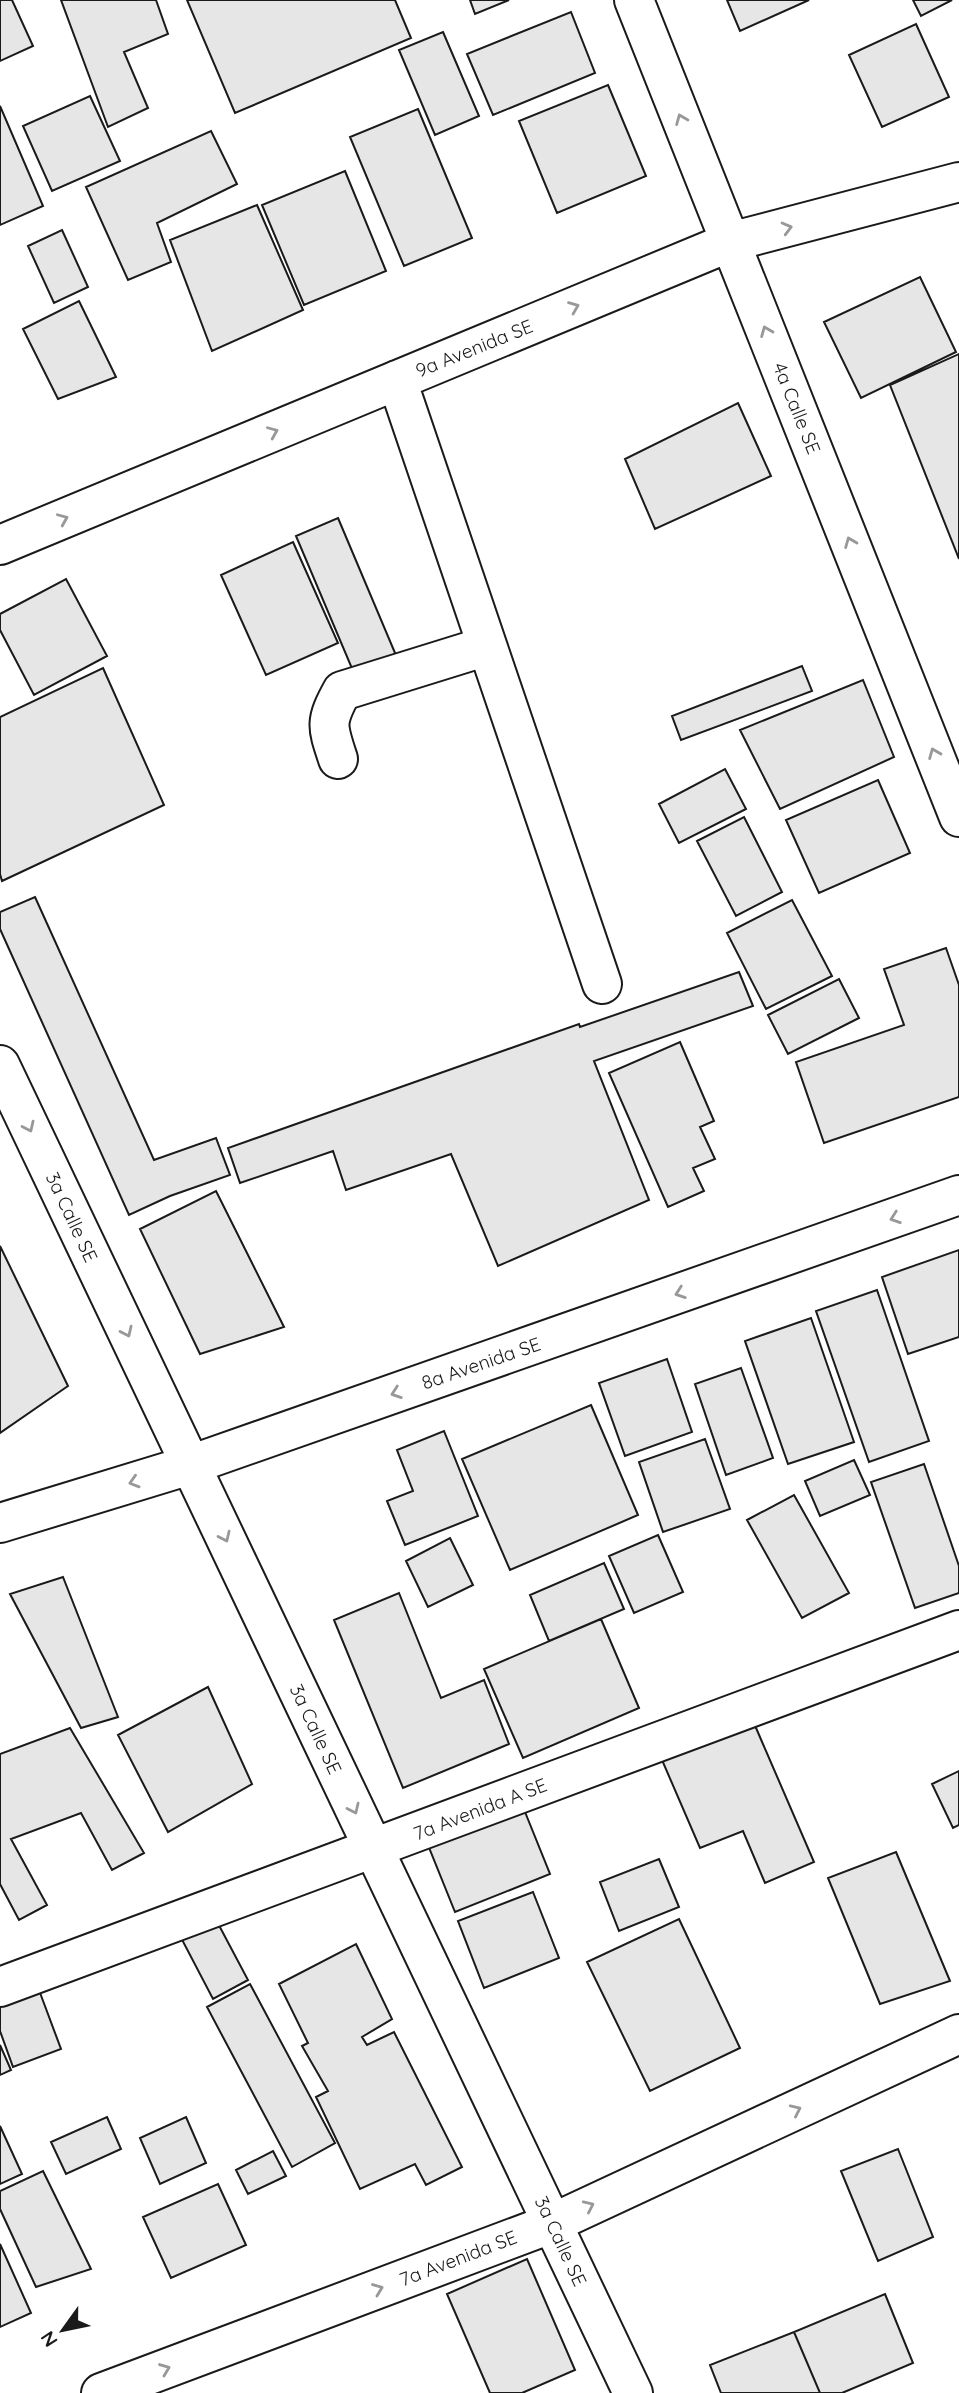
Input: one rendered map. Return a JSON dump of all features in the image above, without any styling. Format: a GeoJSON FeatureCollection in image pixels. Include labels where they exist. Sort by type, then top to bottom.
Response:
{"type":"FeatureCollection","features":[{"type":"Feature","properties":{"kind":"street","name":"4a Calle SE"},"geometry":{"type":"LineString","coordinates":[[634,0],[959,817]]}},
{"type":"Feature","properties":{"kind":"street","name":"9a Avenida SE"},"geometry":{"type":"LineString","coordinates":[[0,545],[730,242],[959,182]]}},
{"type":"Feature","properties":{"kind":"street"},"geometry":{"type":"LineString","coordinates":[[397,380],[603,984]]}},
{"type":"Feature","properties":{"kind":"street"},"geometry":{"type":"LineString","coordinates":[[338,759],[328,729],[331,711],[342,691],[487,646]]}},
{"type":"Feature","properties":{"kind":"street","name":"3a Calle SE"},"geometry":{"type":"LineString","coordinates":[[0,1065],[633,2393]]}},
{"type":"Feature","properties":{"kind":"street","name":"8a Avenida SE"},"geometry":{"type":"LineString","coordinates":[[0,1523],[190,1465],[959,1195]]}},
{"type":"Feature","properties":{"kind":"street","name":"7a Avenida A SE"},"geometry":{"type":"LineString","coordinates":[[0,1987],[959,1630]]}},
{"type":"Feature","properties":{"kind":"street","name":"7a Avenida SE"},"geometry":{"type":"LineString","coordinates":[[101,2393],[553,2222],[959,2034]]}},
{"type":"Feature","properties":{"kind":"building"},"geometry":{"type":"Polygon","coordinates":[[[0,0],[12,0],[33,46],[0,61],[0,0]]]}},
{"type":"Feature","properties":{"kind":"building"},"geometry":{"type":"Polygon","coordinates":[[[61,0],[156,0],[168,34],[124,52],[148,108],[108,127],[61,0]]]}},
{"type":"Feature","properties":{"kind":"building"},"geometry":{"type":"Polygon","coordinates":[[[187,0],[395,0],[411,38],[235,113],[187,0]]]}},
{"type":"Feature","properties":{"kind":"building"},"geometry":{"type":"Polygon","coordinates":[[[470,0],[509,0],[475,14],[470,0]]]}},
{"type":"Feature","properties":{"kind":"building"},"geometry":{"type":"Polygon","coordinates":[[[727,0],[809,0],[740,31],[727,0]]]}},
{"type":"Feature","properties":{"kind":"building"},"geometry":{"type":"Polygon","coordinates":[[[913,0],[952,0],[921,16],[913,0]]]}},
{"type":"Feature","properties":{"kind":"building"},"geometry":{"type":"Polygon","coordinates":[[[571,12],[595,73],[493,115],[467,54],[571,12]]]}},
{"type":"Feature","properties":{"kind":"building"},"geometry":{"type":"Polygon","coordinates":[[[916,24],[949,97],[882,127],[849,55],[916,24]]]}},
{"type":"Feature","properties":{"kind":"building"},"geometry":{"type":"Polygon","coordinates":[[[443,32],[479,116],[435,135],[399,50],[443,32]]]}},
{"type":"Feature","properties":{"kind":"building"},"geometry":{"type":"Polygon","coordinates":[[[608,85],[646,176],[557,213],[519,121],[608,85]]]}},
{"type":"Feature","properties":{"kind":"building"},"geometry":{"type":"Polygon","coordinates":[[[90,96],[120,161],[52,191],[23,126],[90,96]]]}},
{"type":"Feature","properties":{"kind":"building"},"geometry":{"type":"Polygon","coordinates":[[[0,106],[43,206],[0,225],[0,106]]]}},
{"type":"Feature","properties":{"kind":"building"},"geometry":{"type":"Polygon","coordinates":[[[418,109],[472,238],[404,266],[350,137],[418,109]]]}},
{"type":"Feature","properties":{"kind":"building"},"geometry":{"type":"Polygon","coordinates":[[[211,131],[237,184],[157,223],[171,262],[128,280],[86,187],[211,131]]]}},
{"type":"Feature","properties":{"kind":"building"},"geometry":{"type":"Polygon","coordinates":[[[345,171],[386,271],[304,305],[262,205],[345,171]]]}},
{"type":"Feature","properties":{"kind":"building"},"geometry":{"type":"Polygon","coordinates":[[[257,205],[303,310],[212,351],[170,240],[257,205]]]}},
{"type":"Feature","properties":{"kind":"building"},"geometry":{"type":"Polygon","coordinates":[[[62,230],[88,287],[54,303],[28,246],[62,230]]]}},
{"type":"Feature","properties":{"kind":"building"},"geometry":{"type":"Polygon","coordinates":[[[920,277],[956,352],[861,398],[824,322],[920,277]]]}},
{"type":"Feature","properties":{"kind":"building"},"geometry":{"type":"Polygon","coordinates":[[[79,301],[116,377],[58,399],[23,329],[79,301]]]}},
{"type":"Feature","properties":{"kind":"building"},"geometry":{"type":"Polygon","coordinates":[[[959,354],[959,559],[890,385],[959,354]]]}},
{"type":"Feature","properties":{"kind":"building"},"geometry":{"type":"Polygon","coordinates":[[[738,403],[771,476],[655,529],[625,459],[738,403]]]}},
{"type":"Feature","properties":{"kind":"building"},"geometry":{"type":"Polygon","coordinates":[[[338,518],[398,660],[356,678],[296,536],[338,518]]]}},
{"type":"Feature","properties":{"kind":"building"},"geometry":{"type":"Polygon","coordinates":[[[293,542],[338,643],[266,675],[221,575],[293,542]]]}},
{"type":"Feature","properties":{"kind":"building"},"geometry":{"type":"Polygon","coordinates":[[[66,579],[107,656],[34,695],[0,630],[0,614],[66,579]]]}},
{"type":"Feature","properties":{"kind":"building"},"geometry":{"type":"Polygon","coordinates":[[[802,666],[812,691],[681,740],[672,716],[802,666]]]}},
{"type":"Feature","properties":{"kind":"building"},"geometry":{"type":"Polygon","coordinates":[[[103,668],[164,805],[2,881],[0,717],[103,668]]]}},
{"type":"Feature","properties":{"kind":"building"},"geometry":{"type":"Polygon","coordinates":[[[863,680],[894,757],[780,809],[740,730],[863,680]]]}},
{"type":"Feature","properties":{"kind":"building"},"geometry":{"type":"Polygon","coordinates":[[[725,769],[746,809],[679,843],[659,804],[725,769]]]}},
{"type":"Feature","properties":{"kind":"building"},"geometry":{"type":"Polygon","coordinates":[[[878,780],[910,853],[819,893],[786,820],[878,780]]]}},
{"type":"Feature","properties":{"kind":"building"},"geometry":{"type":"Polygon","coordinates":[[[744,817],[782,892],[736,916],[697,841],[744,817]]]}},
{"type":"Feature","properties":{"kind":"building"},"geometry":{"type":"Polygon","coordinates":[[[35,897],[154,1160],[216,1138],[230,1175],[170,1196],[129,1215],[0,929],[0,912],[35,897]]]}},
{"type":"Feature","properties":{"kind":"building"},"geometry":{"type":"Polygon","coordinates":[[[792,900],[832,976],[766,1009],[727,933],[792,900]]]}},
{"type":"Feature","properties":{"kind":"building"},"geometry":{"type":"Polygon","coordinates":[[[946,948],[959,985],[959,1097],[824,1143],[796,1062],[904,1025],[884,969],[946,948]]]}},
{"type":"Feature","properties":{"kind":"building"},"geometry":{"type":"Polygon","coordinates":[[[739,972],[753,1006],[594,1061],[649,1200],[498,1266],[451,1154],[346,1190],[333,1151],[240,1183],[228,1148],[579,1024],[580,1027],[739,972]]]}},
{"type":"Feature","properties":{"kind":"building"},"geometry":{"type":"Polygon","coordinates":[[[839,979],[859,1018],[788,1054],[768,1015],[839,979]]]}},
{"type":"Feature","properties":{"kind":"building"},"geometry":{"type":"Polygon","coordinates":[[[680,1042],[714,1121],[700,1127],[715,1159],[693,1168],[704,1191],[668,1207],[609,1073],[680,1042]]]}},
{"type":"Feature","properties":{"kind":"building"},"geometry":{"type":"Polygon","coordinates":[[[216,1191],[284,1327],[200,1354],[140,1229],[216,1191]]]}},
{"type":"Feature","properties":{"kind":"building"},"geometry":{"type":"Polygon","coordinates":[[[0,1246],[68,1386],[0,1433],[0,1246]]]}},
{"type":"Feature","properties":{"kind":"building"},"geometry":{"type":"Polygon","coordinates":[[[959,1250],[959,1337],[908,1354],[882,1277],[959,1250]]]}},
{"type":"Feature","properties":{"kind":"building"},"geometry":{"type":"Polygon","coordinates":[[[877,1290],[929,1441],[869,1462],[816,1311],[877,1290]]]}},
{"type":"Feature","properties":{"kind":"building"},"geometry":{"type":"Polygon","coordinates":[[[811,1318],[854,1442],[788,1464],[745,1341],[811,1318]]]}},
{"type":"Feature","properties":{"kind":"building"},"geometry":{"type":"Polygon","coordinates":[[[667,1359],[692,1432],[625,1456],[599,1383],[667,1359]]]}},
{"type":"Feature","properties":{"kind":"building"},"geometry":{"type":"Polygon","coordinates":[[[741,1368],[773,1458],[726,1475],[695,1384],[741,1368]]]}},
{"type":"Feature","properties":{"kind":"building"},"geometry":{"type":"Polygon","coordinates":[[[591,1405],[638,1515],[510,1570],[462,1459],[591,1405]]]}},
{"type":"Feature","properties":{"kind":"building"},"geometry":{"type":"Polygon","coordinates":[[[444,1431],[478,1516],[405,1545],[387,1501],[413,1491],[397,1450],[444,1431]]]}},
{"type":"Feature","properties":{"kind":"building"},"geometry":{"type":"Polygon","coordinates":[[[705,1439],[730,1509],[663,1532],[639,1462],[705,1439]]]}},
{"type":"Feature","properties":{"kind":"building"},"geometry":{"type":"Polygon","coordinates":[[[854,1460],[870,1495],[820,1516],[805,1481],[854,1460]]]}},
{"type":"Feature","properties":{"kind":"building"},"geometry":{"type":"Polygon","coordinates":[[[924,1464],[959,1566],[959,1593],[915,1608],[871,1482],[924,1464]]]}},
{"type":"Feature","properties":{"kind":"building"},"geometry":{"type":"Polygon","coordinates":[[[794,1495],[849,1593],[802,1618],[747,1520],[794,1495]]]}},
{"type":"Feature","properties":{"kind":"building"},"geometry":{"type":"Polygon","coordinates":[[[658,1535],[683,1592],[634,1613],[609,1556],[658,1535]]]}},
{"type":"Feature","properties":{"kind":"building"},"geometry":{"type":"Polygon","coordinates":[[[450,1538],[473,1585],[428,1607],[406,1561],[450,1538]]]}},
{"type":"Feature","properties":{"kind":"building"},"geometry":{"type":"Polygon","coordinates":[[[604,1563],[624,1609],[549,1641],[530,1595],[604,1563]]]}},
{"type":"Feature","properties":{"kind":"building"},"geometry":{"type":"Polygon","coordinates":[[[63,1577],[118,1717],[81,1728],[10,1594],[63,1577]]]}},
{"type":"Feature","properties":{"kind":"building"},"geometry":{"type":"Polygon","coordinates":[[[399,1593],[441,1698],[484,1680],[509,1744],[403,1788],[334,1620],[399,1593]]]}},
{"type":"Feature","properties":{"kind":"building"},"geometry":{"type":"Polygon","coordinates":[[[601,1619],[639,1708],[523,1758],[484,1669],[601,1619]]]}},
{"type":"Feature","properties":{"kind":"building"},"geometry":{"type":"Polygon","coordinates":[[[208,1687],[252,1784],[168,1832],[118,1735],[208,1687]]]}},
{"type":"Feature","properties":{"kind":"building"},"geometry":{"type":"Polygon","coordinates":[[[750,1714],[814,1862],[765,1883],[743,1831],[700,1848],[659,1753],[750,1714]]]}},
{"type":"Feature","properties":{"kind":"building"},"geometry":{"type":"Polygon","coordinates":[[[70,1728],[144,1853],[112,1870],[81,1813],[11,1839],[47,1905],[19,1920],[0,1884],[0,1754],[70,1728]]]}},
{"type":"Feature","properties":{"kind":"building"},"geometry":{"type":"Polygon","coordinates":[[[959,1771],[959,1825],[953,1828],[932,1784],[959,1771]]]}},
{"type":"Feature","properties":{"kind":"building"},"geometry":{"type":"Polygon","coordinates":[[[523,1807],[550,1874],[455,1912],[428,1845],[523,1807]]]}},
{"type":"Feature","properties":{"kind":"building"},"geometry":{"type":"Polygon","coordinates":[[[896,1852],[950,1981],[880,2004],[828,1878],[896,1852]]]}},
{"type":"Feature","properties":{"kind":"building"},"geometry":{"type":"Polygon","coordinates":[[[659,1859],[679,1907],[619,1931],[600,1882],[659,1859]]]}},
{"type":"Feature","properties":{"kind":"building"},"geometry":{"type":"Polygon","coordinates":[[[533,1892],[559,1958],[484,1988],[458,1921],[533,1892]]]}},
{"type":"Feature","properties":{"kind":"building"},"geometry":{"type":"Polygon","coordinates":[[[213,1914],[248,1980],[213,1999],[178,1932],[213,1914]]]}},
{"type":"Feature","properties":{"kind":"building"},"geometry":{"type":"Polygon","coordinates":[[[679,1919],[740,2048],[650,2091],[587,1962],[679,1919]]]}},
{"type":"Feature","properties":{"kind":"building"},"geometry":{"type":"Polygon","coordinates":[[[356,1944],[392,2019],[362,2037],[367,2045],[394,2032],[462,2167],[426,2185],[415,2164],[360,2189],[316,2097],[328,2091],[302,2046],[308,2043],[279,1984],[356,1944]]]}},
{"type":"Feature","properties":{"kind":"building"},"geometry":{"type":"Polygon","coordinates":[[[250,1984],[335,2143],[292,2167],[207,2007],[250,1984]]]}},
{"type":"Feature","properties":{"kind":"building"},"geometry":{"type":"Polygon","coordinates":[[[39,1990],[61,2049],[13,2067],[0,2031],[0,2005],[39,1990]]]}},
{"type":"Feature","properties":{"kind":"building"},"geometry":{"type":"Polygon","coordinates":[[[0,2045],[11,2070],[0,2075],[0,2045]]]}},
{"type":"Feature","properties":{"kind":"building"},"geometry":{"type":"Polygon","coordinates":[[[107,2117],[121,2149],[66,2174],[51,2142],[107,2117]]]}},
{"type":"Feature","properties":{"kind":"building"},"geometry":{"type":"Polygon","coordinates":[[[186,2117],[206,2163],[160,2184],[140,2138],[186,2117]]]}},
{"type":"Feature","properties":{"kind":"building"},"geometry":{"type":"Polygon","coordinates":[[[0,2126],[22,2174],[0,2184],[0,2126]]]}},
{"type":"Feature","properties":{"kind":"building"},"geometry":{"type":"Polygon","coordinates":[[[898,2149],[933,2237],[878,2261],[841,2171],[898,2149]]]}},
{"type":"Feature","properties":{"kind":"building"},"geometry":{"type":"Polygon","coordinates":[[[273,2151],[286,2176],[248,2194],[236,2170],[273,2151]]]}},
{"type":"Feature","properties":{"kind":"building"},"geometry":{"type":"Polygon","coordinates":[[[43,2171],[91,2269],[36,2287],[0,2209],[0,2191],[43,2171]]]}},
{"type":"Feature","properties":{"kind":"building"},"geometry":{"type":"Polygon","coordinates":[[[218,2184],[246,2245],[171,2278],[143,2217],[218,2184]]]}},
{"type":"Feature","properties":{"kind":"building"},"geometry":{"type":"Polygon","coordinates":[[[0,2244],[31,2313],[0,2327],[0,2244]]]}},
{"type":"Feature","properties":{"kind":"building"},"geometry":{"type":"Polygon","coordinates":[[[527,2259],[575,2370],[522,2393],[490,2393],[447,2294],[527,2259]]]}},
{"type":"Feature","properties":{"kind":"building"},"geometry":{"type":"Polygon","coordinates":[[[885,2294],[913,2363],[842,2393],[820,2393],[794,2332],[885,2294]]]}},
{"type":"Feature","properties":{"kind":"building"},"geometry":{"type":"Polygon","coordinates":[[[794,2332],[820,2393],[721,2393],[710,2365],[794,2332]]]}}]}
